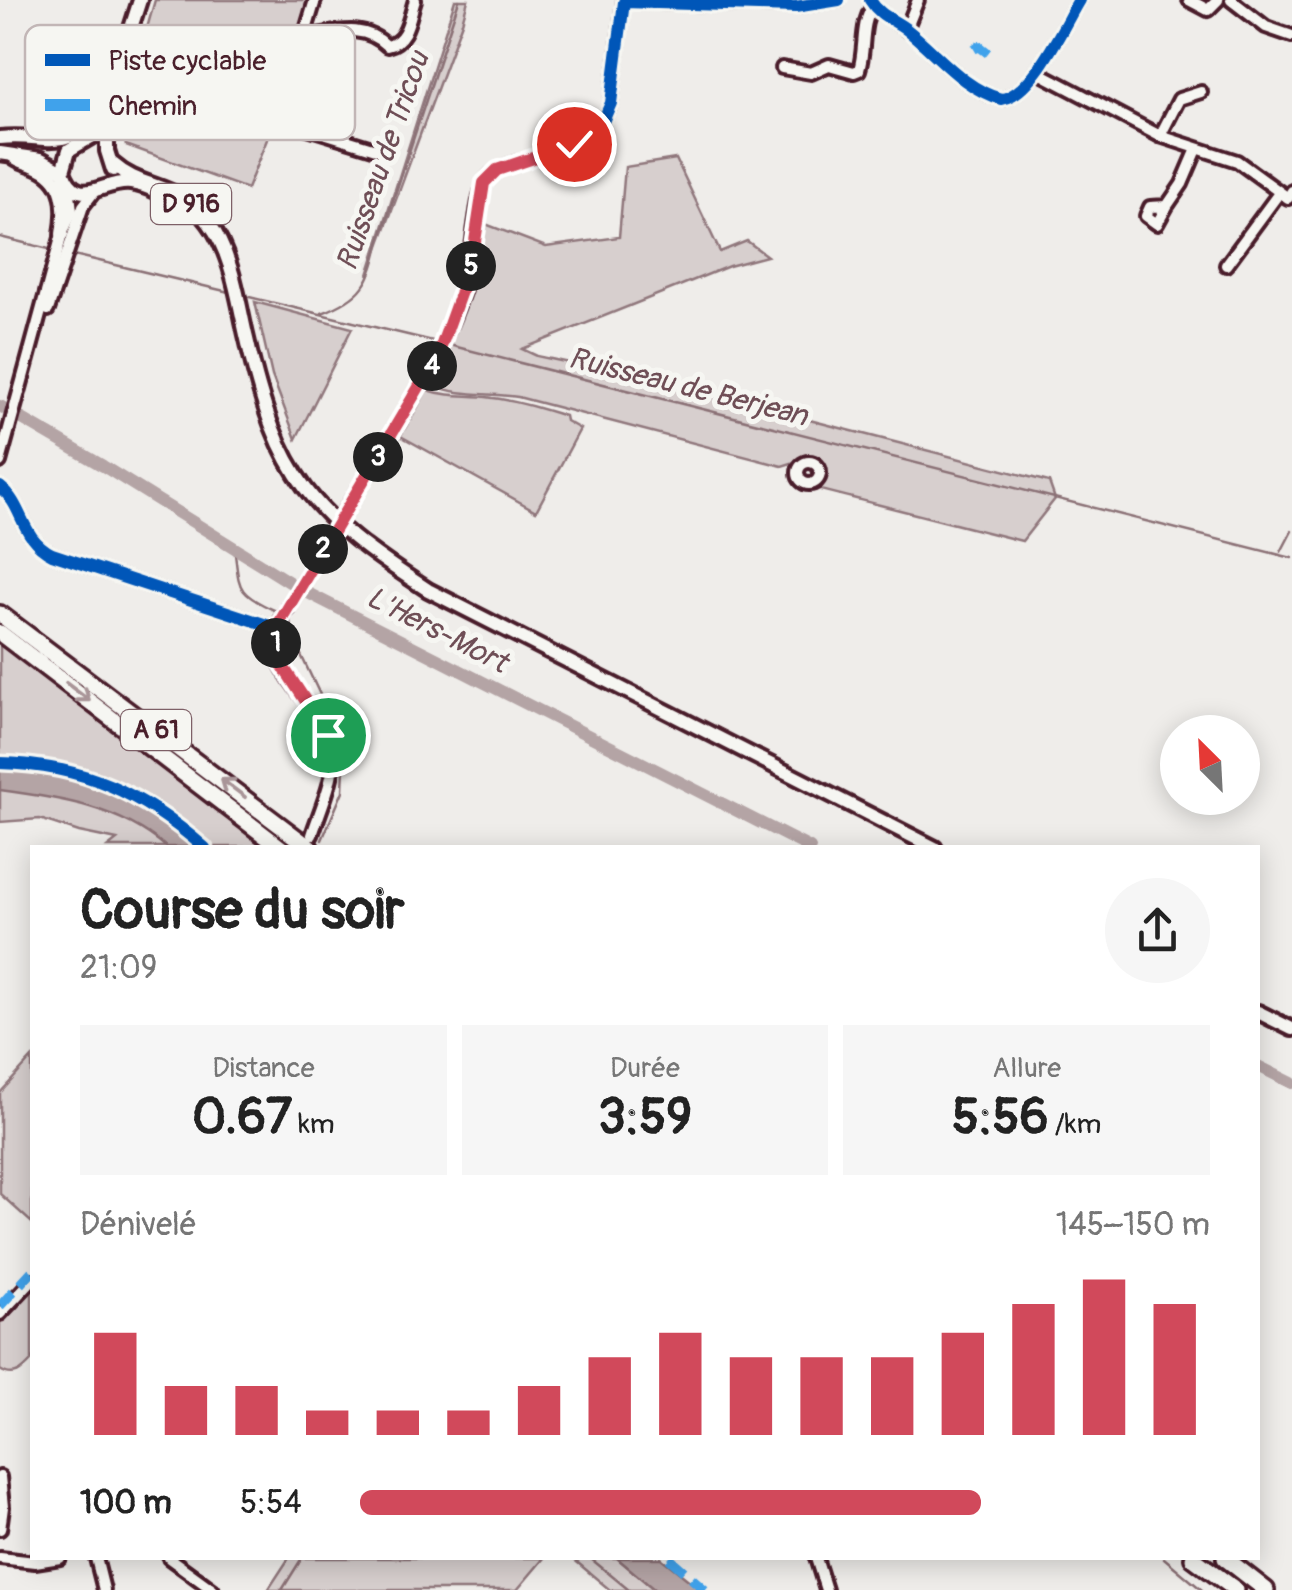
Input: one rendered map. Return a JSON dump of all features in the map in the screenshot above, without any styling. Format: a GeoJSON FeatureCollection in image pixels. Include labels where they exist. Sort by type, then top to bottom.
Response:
{"type":"FeatureCollection","features":[{"type":"Feature","properties":{"kind":"highway","name":"A 61"},"geometry":{"type":"LineString","coordinates":[[0,614],[311,841]]}},
{"type":"Feature","properties":{"kind":"highway","name":"A 61"},"geometry":{"type":"LineString","coordinates":[[0,633],[277,845]]}},
{"type":"Feature","properties":{"kind":"highway"},"geometry":{"type":"LineString","coordinates":[[1196,1560],[1236,1590]]}},
{"type":"Feature","properties":{"kind":"highway"},"geometry":{"type":"LineString","coordinates":[[1228,1560],[1266,1590]]}},
{"type":"Feature","properties":{"kind":"main road"},"geometry":{"type":"LineString","coordinates":[[134,25],[143,0]]}},
{"type":"Feature","properties":{"kind":"main road"},"geometry":{"type":"LineString","coordinates":[[136,25],[143,0]]}},
{"type":"Feature","properties":{"kind":"main road"},"geometry":{"type":"LineString","coordinates":[[0,139],[55,148],[94,142],[110,157]]}},
{"type":"Feature","properties":{"kind":"main road"},"geometry":{"type":"LineString","coordinates":[[0,139],[55,140]]}},
{"type":"Feature","properties":{"kind":"main road"},"geometry":{"type":"LineString","coordinates":[[65,178],[64,156],[84,140]]}},
{"type":"Feature","properties":{"kind":"main road"},"geometry":{"type":"LineString","coordinates":[[6,154],[49,161],[80,192],[94,192],[107,184],[108,140]]}},
{"type":"Feature","properties":{"kind":"main road"},"geometry":{"type":"LineString","coordinates":[[6,154],[45,170],[59,184],[66,209],[62,234]]}},
{"type":"Feature","properties":{"kind":"main road","name":"D 916"},"geometry":{"type":"LineString","coordinates":[[110,157],[172,189],[194,206],[220,239],[262,402],[282,455],[320,509],[361,546],[428,590],[929,845]]}},
{"type":"Feature","properties":{"kind":"main road","name":"D 916"},"geometry":{"type":"LineString","coordinates":[[107,184],[138,184],[176,202],[205,228],[232,280]]}},
{"type":"Feature","properties":{"kind":"main road"},"geometry":{"type":"LineString","coordinates":[[1260,1013],[1292,1029]]}},
{"type":"Feature","properties":{"kind":"street"},"geometry":{"type":"LineString","coordinates":[[308,25],[315,0]]}},
{"type":"Feature","properties":{"kind":"street"},"geometry":{"type":"LineString","coordinates":[[355,31],[376,34],[388,46],[396,44],[403,39],[414,0]]}},
{"type":"Feature","properties":{"kind":"street"},"geometry":{"type":"LineString","coordinates":[[343,514],[448,332],[472,261],[484,183],[497,170],[584,140],[605,120],[611,104],[624,1],[795,7],[839,0]]}},
{"type":"Feature","properties":{"kind":"street"},"geometry":{"type":"LineString","coordinates":[[906,30],[918,0]]}},
{"type":"Feature","properties":{"kind":"street"},"geometry":{"type":"LineString","coordinates":[[871,3],[877,12],[906,30],[967,82],[992,96],[1009,98],[1020,92],[1036,71],[1079,0]]}},
{"type":"Feature","properties":{"kind":"street"},"geometry":{"type":"LineString","coordinates":[[1190,0],[1208,10],[1218,0]]}},
{"type":"Feature","properties":{"kind":"street"},"geometry":{"type":"LineString","coordinates":[[1231,0],[1266,26],[1291,34]]}},
{"type":"Feature","properties":{"kind":"street"},"geometry":{"type":"LineString","coordinates":[[782,68],[812,73],[828,65],[859,70],[871,3]]}},
{"type":"Feature","properties":{"kind":"street"},"geometry":{"type":"LineString","coordinates":[[1036,71],[1160,136],[1238,161],[1288,198],[1292,191]]}},
{"type":"Feature","properties":{"kind":"street"},"geometry":{"type":"LineString","coordinates":[[1160,136],[1180,99],[1200,92]]}},
{"type":"Feature","properties":{"kind":"street"},"geometry":{"type":"LineString","coordinates":[[346,140],[379,150]]}},
{"type":"Feature","properties":{"kind":"street"},"geometry":{"type":"LineString","coordinates":[[1167,206],[1182,184],[1197,149]]}},
{"type":"Feature","properties":{"kind":"street"},"geometry":{"type":"LineString","coordinates":[[21,393],[62,234],[72,211],[65,178]]}},
{"type":"Feature","properties":{"kind":"street"},"geometry":{"type":"LineString","coordinates":[[0,462],[83,206],[94,192]]}},
{"type":"Feature","properties":{"kind":"street"},"geometry":{"type":"LineString","coordinates":[[1226,265],[1279,193]]}},
{"type":"Feature","properties":{"kind":"street"},"geometry":{"type":"LineString","coordinates":[[0,487],[10,497],[30,538],[52,554],[276,628]]}},
{"type":"Feature","properties":{"kind":"street"},"geometry":{"type":"LineString","coordinates":[[290,604],[276,628],[280,662],[328,735],[333,753],[311,841]]}},
{"type":"Feature","properties":{"kind":"street"},"geometry":{"type":"LineString","coordinates":[[0,1314],[30,1282]]}},
{"type":"Feature","properties":{"kind":"street"},"geometry":{"type":"LineString","coordinates":[[0,1477],[0,1529]]}},
{"type":"Feature","properties":{"kind":"street"},"geometry":{"type":"LineString","coordinates":[[0,1558],[48,1560]]}},
{"type":"Feature","properties":{"kind":"street"},"geometry":{"type":"LineString","coordinates":[[96,1560],[104,1590]]}},
{"type":"Feature","properties":{"kind":"street"},"geometry":{"type":"LineString","coordinates":[[172,1560],[213,1590]]}},
{"type":"Feature","properties":{"kind":"street"},"geometry":{"type":"LineString","coordinates":[[817,1560],[826,1590]]}},
{"type":"Feature","properties":{"kind":"shaded area"},"geometry":{"type":"Polygon","coordinates":[[[155,0],[310,0],[303,25],[148,25],[155,0]]]}},
{"type":"Feature","properties":{"kind":"shaded area"},"geometry":{"type":"Polygon","coordinates":[[[455,0],[468,0],[462,22],[368,275],[455,0]]]}},
{"type":"Feature","properties":{"kind":"shaded area"},"geometry":{"type":"Polygon","coordinates":[[[124,140],[267,140],[247,189],[126,145],[124,140]]]}},
{"type":"Feature","properties":{"kind":"shaded area"},"geometry":{"type":"Polygon","coordinates":[[[676,159],[720,252],[747,241],[767,256],[729,266],[522,349],[537,356],[682,387],[1049,482],[1055,499],[1022,541],[821,490],[823,467],[814,456],[782,466],[518,397],[464,393],[437,386],[433,368],[443,348],[480,222],[546,247],[619,237],[625,167],[676,159]]]}},
{"type":"Feature","properties":{"kind":"shaded area"},"geometry":{"type":"Polygon","coordinates":[[[255,302],[352,328],[296,439],[272,376],[255,302]]]}},
{"type":"Feature","properties":{"kind":"shaded area"},"geometry":{"type":"Polygon","coordinates":[[[420,391],[521,403],[565,416],[566,421],[580,429],[536,511],[397,434],[420,391]]]}},
{"type":"Feature","properties":{"kind":"shaded area"},"geometry":{"type":"Polygon","coordinates":[[[0,644],[133,747],[208,795],[267,845],[111,845],[117,840],[40,819],[0,822],[0,644]]]}},
{"type":"Feature","properties":{"kind":"shaded area"},"geometry":{"type":"Polygon","coordinates":[[[0,767],[68,772],[94,779],[157,813],[194,845],[163,845],[129,822],[88,806],[0,790],[0,767]]]}},
{"type":"Feature","properties":{"kind":"shaded area"},"geometry":{"type":"Polygon","coordinates":[[[30,1060],[30,1221],[0,1194],[0,1093],[30,1060]]]}},
{"type":"Feature","properties":{"kind":"shaded area"},"geometry":{"type":"Polygon","coordinates":[[[30,1286],[30,1362],[18,1372],[0,1370],[0,1319],[30,1286]]]}},
{"type":"Feature","properties":{"kind":"shaded area"},"geometry":{"type":"Polygon","coordinates":[[[288,1560],[542,1560],[517,1590],[268,1590],[288,1560]]]}},
{"type":"Feature","properties":{"kind":"shaded area"},"geometry":{"type":"Polygon","coordinates":[[[574,1560],[619,1560],[655,1590],[610,1590],[574,1560]]]}},
{"type":"Feature","properties":{"kind":"shaded area"},"geometry":{"type":"Polygon","coordinates":[[[619,1560],[664,1560],[701,1590],[655,1590],[619,1560]]]}},
{"type":"Feature","properties":{"kind":"waterway","name":"Ruisseau de Tricou"},"geometry":{"type":"LineString","coordinates":[[322,313],[356,294],[373,267],[459,0]]}},
{"type":"Feature","properties":{"kind":"waterway","name":"Ruisseau de Berjean"},"geometry":{"type":"LineString","coordinates":[[0,237],[49,249]]}},
{"type":"Feature","properties":{"kind":"waterway","name":"Ruisseau de Berjean"},"geometry":{"type":"LineString","coordinates":[[74,255],[233,293]]}},
{"type":"Feature","properties":{"kind":"waterway","name":"Ruisseau de Berjean"},"geometry":{"type":"LineString","coordinates":[[241,295],[437,342]]}},
{"type":"Feature","properties":{"kind":"waterway","name":"Ruisseau de Berjean"},"geometry":{"type":"LineString","coordinates":[[445,344],[1292,558]]}},
{"type":"Feature","properties":{"kind":"waterway","name":"L'Hers-Mort"},"geometry":{"type":"LineString","coordinates":[[0,406],[302,590],[804,845]]}},
{"type":"Feature","properties":{"kind":"waterway"},"geometry":{"type":"LineString","coordinates":[[1281,552],[1292,531]]}},
{"type":"Feature","properties":{"kind":"waterway"},"geometry":{"type":"LineString","coordinates":[[234,547],[241,587],[274,610]]}},
{"type":"Feature","properties":{"kind":"waterway"},"geometry":{"type":"LineString","coordinates":[[290,620],[292,636],[333,722],[344,767],[343,791],[322,840]]}},
{"type":"Feature","properties":{"kind":"waterway","name":"L'Hers-Mort"},"geometry":{"type":"LineString","coordinates":[[1260,1067],[1292,1083]]}},
{"type":"Feature","properties":{"kind":"waterway"},"geometry":{"type":"LineString","coordinates":[[282,1590],[301,1560]]}},
{"type":"Feature","properties":{"kind":"waterway"},"geometry":{"type":"LineString","coordinates":[[592,1560],[629,1590]]}},
{"type":"Feature","properties":{"kind":"waterway"},"geometry":{"type":"LineString","coordinates":[[1166,1560],[1202,1590]]}},
{"type":"Feature","properties":{"kind":"marked path"},"geometry":{"type":"LineString","coordinates":[[974,49],[979,46],[988,53]]}},
{"type":"Feature","properties":{"kind":"marked path"},"geometry":{"type":"LineString","coordinates":[[0,1306],[30,1273]]}},
{"type":"Feature","properties":{"kind":"marked path"},"geometry":{"type":"LineString","coordinates":[[671,1560],[705,1590]]}},
{"type":"Feature","properties":{"kind":"cycle path"},"geometry":{"type":"LineString","coordinates":[[291,604],[438,355],[472,261],[483,183],[497,170],[590,136],[601,126],[611,103],[624,2],[795,7],[839,0]]}},
{"type":"Feature","properties":{"kind":"cycle path"},"geometry":{"type":"LineString","coordinates":[[870,0],[962,78],[1001,99],[1013,95],[1035,73],[1079,0]]}},
{"type":"Feature","properties":{"kind":"cycle path"},"geometry":{"type":"LineString","coordinates":[[0,487],[33,539],[52,554],[276,628]]}},
{"type":"Feature","properties":{"kind":"cycle path"},"geometry":{"type":"LineString","coordinates":[[0,763],[59,769],[110,786],[135,797],[201,845]]}},
{"type":"Feature","properties":{"kind":"route"},"geometry":{"type":"LineString","coordinates":[[328,735],[280,662],[276,628],[438,355],[472,261],[484,183],[497,170],[574,144]]}}]}
